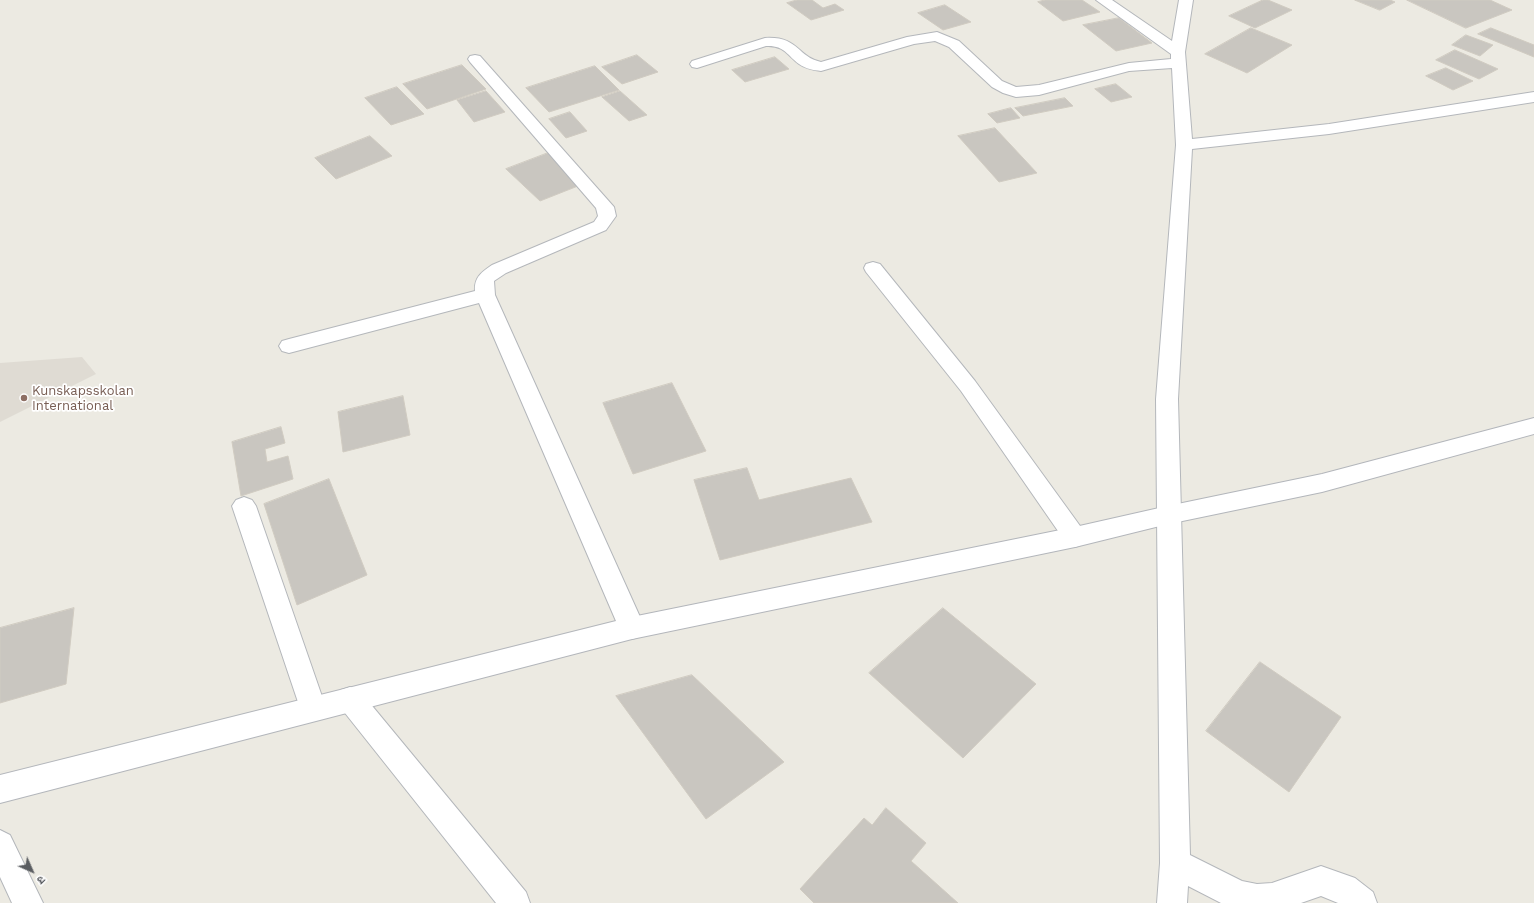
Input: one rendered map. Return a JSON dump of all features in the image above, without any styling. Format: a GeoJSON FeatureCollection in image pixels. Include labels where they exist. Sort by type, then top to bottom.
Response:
{"type":"FeatureCollection","features":[{"type":"Feature","properties":{"kind":"street"},"geometry":{"type":"LineString","coordinates":[[1103,0],[1178,58]]}},
{"type":"Feature","properties":{"kind":"street"},"geometry":{"type":"LineString","coordinates":[[1172,903],[1175,864],[1167,399],[1184,145],[1178,58],[1186,0]]}},
{"type":"Feature","properties":{"kind":"street"},"geometry":{"type":"LineString","coordinates":[[697,64],[765,42],[773,41],[788,45],[807,64],[821,67],[912,40],[937,36],[954,44],[997,84],[1008,90],[1026,92],[1129,67],[1178,58]]}},
{"type":"Feature","properties":{"kind":"street"},"geometry":{"type":"LineString","coordinates":[[475,59],[605,207],[607,216],[600,226],[491,274],[485,278],[483,284],[485,295],[632,628]]}},
{"type":"Feature","properties":{"kind":"street"},"geometry":{"type":"LineString","coordinates":[[1184,145],[1329,129],[1534,97]]}},
{"type":"Feature","properties":{"kind":"street"},"geometry":{"type":"LineString","coordinates":[[873,268],[968,386],[1075,537]]}},
{"type":"Feature","properties":{"kind":"street"},"geometry":{"type":"LineString","coordinates":[[289,346],[485,295]]}},
{"type":"Feature","properties":{"kind":"street"},"geometry":{"type":"LineString","coordinates":[[0,789],[350,698],[632,628],[1075,537],[1168,515],[1322,483],[1534,426]]}},
{"type":"Feature","properties":{"kind":"street"},"geometry":{"type":"LineString","coordinates":[[244,506],[313,708]]}},
{"type":"Feature","properties":{"kind":"street"},"geometry":{"type":"LineString","coordinates":[[350,698],[515,903]]}},
{"type":"Feature","properties":{"kind":"street"},"geometry":{"type":"LineString","coordinates":[[0,845],[28,903]]}},
{"type":"Feature","properties":{"kind":"street"},"geometry":{"type":"LineString","coordinates":[[1175,864],[1239,896],[1257,899],[1272,898],[1321,881],[1344,889],[1362,903]]}},
{"type":"Feature","properties":{"kind":"shaded area","name":"Kunskapsskolan International"},"geometry":{"type":"Polygon","coordinates":[[[82,357],[96,374],[0,422],[0,363],[82,357]]]}},
{"type":"Feature","properties":{"kind":"building"},"geometry":{"type":"Polygon","coordinates":[[[797,0],[812,0],[823,8],[835,4],[844,10],[811,20],[787,3],[797,0]]]}},
{"type":"Feature","properties":{"kind":"building"},"geometry":{"type":"Polygon","coordinates":[[[1045,0],[1082,0],[1100,12],[1063,21],[1038,2],[1045,0]]]}},
{"type":"Feature","properties":{"kind":"building"},"geometry":{"type":"Polygon","coordinates":[[[1263,0],[1268,0],[1292,10],[1255,28],[1229,16],[1263,0]]]}},
{"type":"Feature","properties":{"kind":"building"},"geometry":{"type":"Polygon","coordinates":[[[1355,0],[1390,0],[1395,2],[1380,10],[1355,0]]]}},
{"type":"Feature","properties":{"kind":"building"},"geometry":{"type":"Polygon","coordinates":[[[1407,0],[1490,0],[1512,10],[1466,28],[1407,0]]]}},
{"type":"Feature","properties":{"kind":"building"},"geometry":{"type":"Polygon","coordinates":[[[945,5],[971,22],[943,30],[918,13],[945,5]]]}},
{"type":"Feature","properties":{"kind":"building"},"geometry":{"type":"Polygon","coordinates":[[[1119,18],[1152,43],[1116,51],[1083,25],[1119,18]]]}},
{"type":"Feature","properties":{"kind":"building"},"geometry":{"type":"Polygon","coordinates":[[[1251,28],[1292,45],[1247,73],[1205,54],[1251,28]]]}},
{"type":"Feature","properties":{"kind":"building"},"geometry":{"type":"Polygon","coordinates":[[[1491,28],[1534,45],[1534,57],[1478,34],[1491,28]]]}},
{"type":"Feature","properties":{"kind":"building"},"geometry":{"type":"Polygon","coordinates":[[[1466,35],[1493,45],[1480,56],[1452,45],[1466,35]]]}},
{"type":"Feature","properties":{"kind":"building"},"geometry":{"type":"Polygon","coordinates":[[[1455,50],[1498,69],[1479,79],[1436,60],[1455,50]]]}},
{"type":"Feature","properties":{"kind":"building"},"geometry":{"type":"Polygon","coordinates":[[[637,55],[658,72],[622,84],[602,67],[637,55]]]}},
{"type":"Feature","properties":{"kind":"building"},"geometry":{"type":"Polygon","coordinates":[[[775,57],[789,69],[745,82],[732,70],[775,57]]]}},
{"type":"Feature","properties":{"kind":"building"},"geometry":{"type":"Polygon","coordinates":[[[462,65],[486,89],[427,109],[403,84],[462,65]]]}},
{"type":"Feature","properties":{"kind":"building"},"geometry":{"type":"Polygon","coordinates":[[[595,66],[619,90],[549,112],[526,88],[595,66]]]}},
{"type":"Feature","properties":{"kind":"building"},"geometry":{"type":"Polygon","coordinates":[[[1446,68],[1473,81],[1453,90],[1426,76],[1446,68]]]}},
{"type":"Feature","properties":{"kind":"building"},"geometry":{"type":"Polygon","coordinates":[[[1116,84],[1132,97],[1111,102],[1095,89],[1116,84]]]}},
{"type":"Feature","properties":{"kind":"building"},"geometry":{"type":"Polygon","coordinates":[[[397,87],[424,114],[391,125],[365,98],[397,87]]]}},
{"type":"Feature","properties":{"kind":"building"},"geometry":{"type":"Polygon","coordinates":[[[486,91],[505,112],[474,122],[457,100],[486,91]]]}},
{"type":"Feature","properties":{"kind":"building"},"geometry":{"type":"Polygon","coordinates":[[[620,91],[647,115],[629,121],[602,97],[620,91]]]}},
{"type":"Feature","properties":{"kind":"building"},"geometry":{"type":"Polygon","coordinates":[[[1065,98],[1073,106],[1023,116],[1015,108],[1065,98]]]}},
{"type":"Feature","properties":{"kind":"building"},"geometry":{"type":"Polygon","coordinates":[[[1011,108],[1020,118],[997,123],[988,114],[1011,108]]]}},
{"type":"Feature","properties":{"kind":"building"},"geometry":{"type":"Polygon","coordinates":[[[570,112],[587,131],[566,138],[549,119],[570,112]]]}},
{"type":"Feature","properties":{"kind":"building"},"geometry":{"type":"Polygon","coordinates":[[[995,128],[1037,173],[999,182],[958,136],[995,128]]]}},
{"type":"Feature","properties":{"kind":"building"},"geometry":{"type":"Polygon","coordinates":[[[370,136],[392,156],[336,179],[315,158],[370,136]]]}},
{"type":"Feature","properties":{"kind":"building"},"geometry":{"type":"Polygon","coordinates":[[[548,153],[583,184],[540,201],[506,169],[548,153]]]}},
{"type":"Feature","properties":{"kind":"building"},"geometry":{"type":"Polygon","coordinates":[[[672,383],[706,451],[633,474],[603,403],[672,383]]]}},
{"type":"Feature","properties":{"kind":"building"},"geometry":{"type":"Polygon","coordinates":[[[403,396],[410,435],[343,452],[338,412],[403,396]]]}},
{"type":"Feature","properties":{"kind":"building"},"geometry":{"type":"Polygon","coordinates":[[[281,427],[285,443],[265,449],[267,462],[288,456],[293,479],[241,496],[232,442],[281,427]]]}},
{"type":"Feature","properties":{"kind":"building"},"geometry":{"type":"Polygon","coordinates":[[[747,468],[759,500],[851,478],[872,522],[720,560],[694,480],[747,468]]]}},
{"type":"Feature","properties":{"kind":"building"},"geometry":{"type":"Polygon","coordinates":[[[329,479],[367,575],[297,605],[264,504],[329,479]]]}},
{"type":"Feature","properties":{"kind":"building"},"geometry":{"type":"Polygon","coordinates":[[[74,608],[66,684],[0,703],[0,628],[74,608]]]}},
{"type":"Feature","properties":{"kind":"building"},"geometry":{"type":"Polygon","coordinates":[[[943,608],[1036,684],[963,758],[869,673],[943,608]]]}},
{"type":"Feature","properties":{"kind":"building"},"geometry":{"type":"Polygon","coordinates":[[[1260,662],[1341,717],[1289,792],[1206,731],[1260,662]]]}},
{"type":"Feature","properties":{"kind":"building"},"geometry":{"type":"Polygon","coordinates":[[[692,675],[784,762],[706,819],[616,696],[692,675]]]}},
{"type":"Feature","properties":{"kind":"building"},"geometry":{"type":"Polygon","coordinates":[[[886,808],[926,843],[911,861],[958,903],[814,903],[800,889],[864,818],[872,825],[886,808]]]}},
{"type":"Feature","properties":{"kind":"place","name":"Kunskapsskolan International"},"geometry":{"type":"Point","coordinates":[24,398]}}]}
